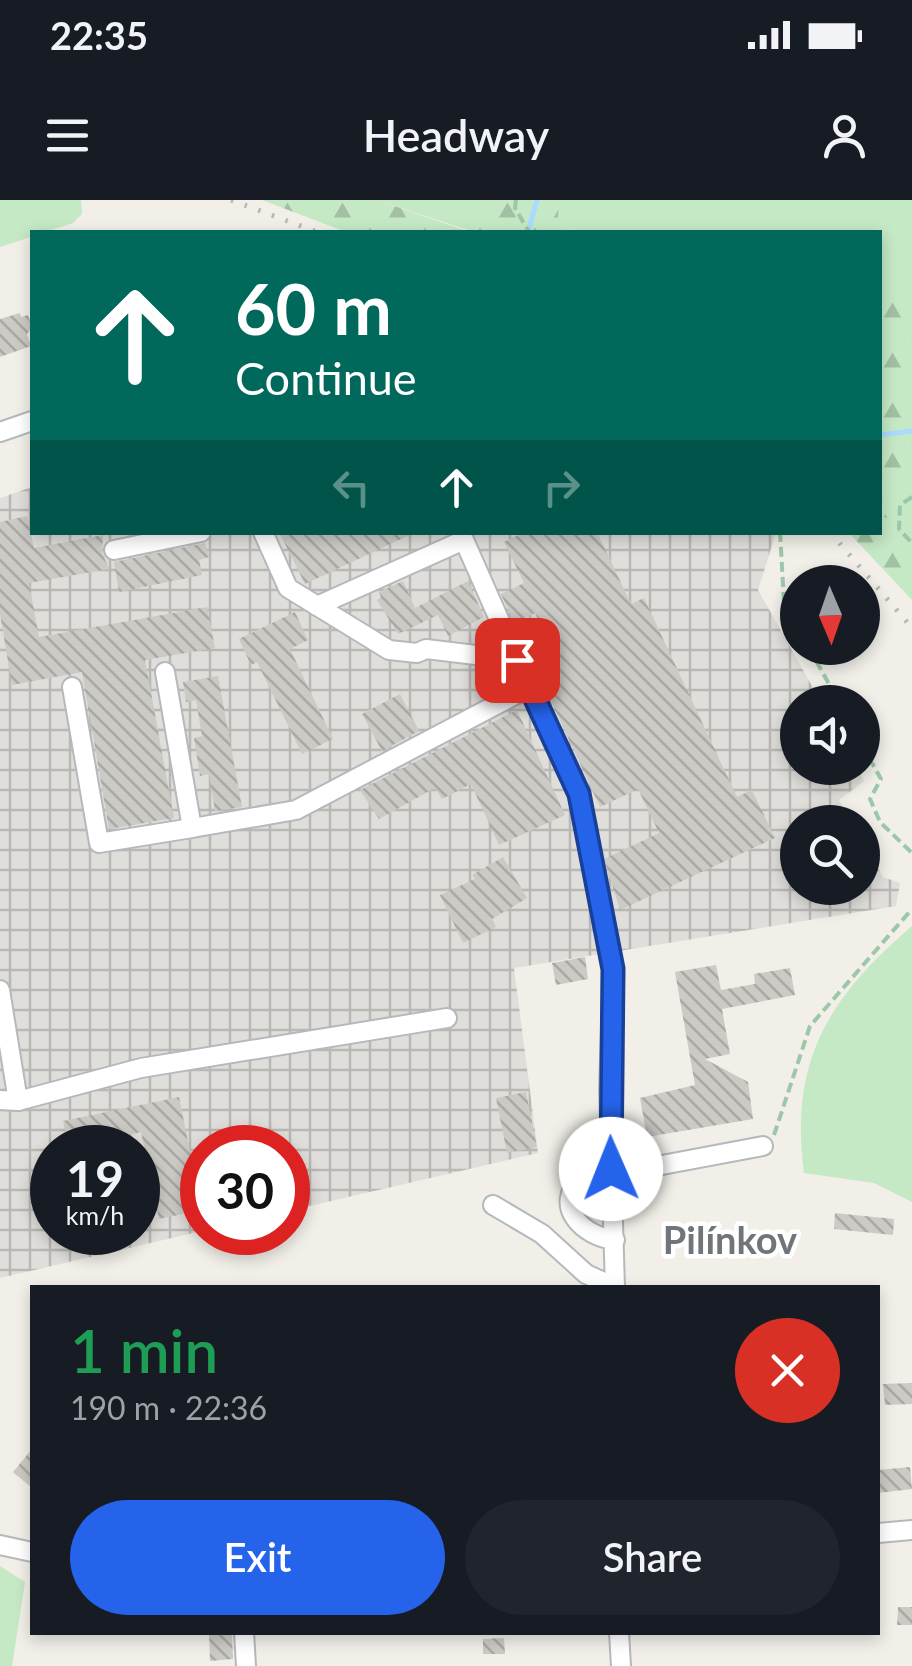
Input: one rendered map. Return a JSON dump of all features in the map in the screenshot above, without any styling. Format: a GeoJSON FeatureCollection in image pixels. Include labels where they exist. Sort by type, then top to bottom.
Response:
{"type":"FeatureCollection","features":[{"type":"Feature","properties":{"kind":"street"},"geometry":{"type":"LineString","coordinates":[[0,432],[30,423]]}},
{"type":"Feature","properties":{"kind":"street"},"geometry":{"type":"LineString","coordinates":[[114,550],[186,535]]}},
{"type":"Feature","properties":{"kind":"street"},"geometry":{"type":"LineString","coordinates":[[265,535],[288,588],[390,650],[517,660]]}},
{"type":"Feature","properties":{"kind":"street"},"geometry":{"type":"LineString","coordinates":[[316,606],[464,540],[579,794],[613,969],[611,1169],[615,1285]]}},
{"type":"Feature","properties":{"kind":"street"},"geometry":{"type":"LineString","coordinates":[[165,672],[192,828]]}},
{"type":"Feature","properties":{"kind":"street"},"geometry":{"type":"LineString","coordinates":[[72,686],[99,843],[296,810],[530,687]]}},
{"type":"Feature","properties":{"kind":"street"},"geometry":{"type":"LineString","coordinates":[[0,990],[9,1101],[141,1068],[447,1018]]}},
{"type":"Feature","properties":{"kind":"street"},"geometry":{"type":"LineString","coordinates":[[614,1240],[589,1235],[570,1210],[576,1183],[592,1172],[646,1168],[762,1146]]}},
{"type":"Feature","properties":{"kind":"street"},"geometry":{"type":"LineString","coordinates":[[494,1205],[542,1234],[592,1283]]}},
{"type":"Feature","properties":{"kind":"street"},"geometry":{"type":"LineString","coordinates":[[880,1533],[912,1530]]}},
{"type":"Feature","properties":{"kind":"street"},"geometry":{"type":"LineString","coordinates":[[0,1545],[30,1552]]}},
{"type":"Feature","properties":{"kind":"street"},"geometry":{"type":"LineString","coordinates":[[244,1635],[246,1666]]}},
{"type":"Feature","properties":{"kind":"street"},"geometry":{"type":"LineString","coordinates":[[620,1635],[622,1666]]}},
{"type":"Feature","properties":{"kind":"path"},"geometry":{"type":"LineString","coordinates":[[516,200],[514,208],[528,230]]}},
{"type":"Feature","properties":{"kind":"path"},"geometry":{"type":"LineString","coordinates":[[912,498],[900,505],[899,529],[912,543]]}},
{"type":"Feature","properties":{"kind":"path"},"geometry":{"type":"LineString","coordinates":[[780,535],[782,565]]}},
{"type":"Feature","properties":{"kind":"path"},"geometry":{"type":"LineString","coordinates":[[878,785],[870,799],[880,822],[912,853]]}},
{"type":"Feature","properties":{"kind":"path"},"geometry":{"type":"LineString","coordinates":[[762,1146],[776,1132],[810,1026],[912,909]]}},
{"type":"Feature","properties":{"kind":"shaded area"},"geometry":{"type":"Polygon","coordinates":[[[30,488],[30,535],[775,535],[758,590],[780,629],[780,665],[800,665],[811,685],[780,685],[780,785],[859,785],[839,800],[842,805],[780,805],[780,905],[880,905],[880,872],[883,877],[900,883],[896,906],[514,968],[538,1153],[310,1206],[310,1125],[180,1125],[180,1236],[160,1241],[160,1125],[30,1125],[30,1255],[99,1255],[0,1278],[0,498],[30,488]]]}},
{"type":"Feature","properties":{"kind":"green space"},"geometry":{"type":"Polygon","coordinates":[[[0,200],[81,200],[82,214],[73,223],[52,230],[30,230],[30,237],[0,247],[0,200]]]}},
{"type":"Feature","properties":{"kind":"green space"},"geometry":{"type":"Polygon","coordinates":[[[262,200],[377,200],[464,230],[341,230],[262,200]]]}},
{"type":"Feature","properties":{"kind":"green space"},"geometry":{"type":"Polygon","coordinates":[[[377,200],[498,200],[476,230],[377,200]]]}},
{"type":"Feature","properties":{"kind":"green space"},"geometry":{"type":"Polygon","coordinates":[[[498,200],[559,200],[558,222],[574,230],[476,230],[498,200]]]}},
{"type":"Feature","properties":{"kind":"green space"},"geometry":{"type":"Polygon","coordinates":[[[559,200],[912,200],[912,294],[882,294],[882,230],[574,230],[558,222],[559,200]]]}},
{"type":"Feature","properties":{"kind":"green space"},"geometry":{"type":"Polygon","coordinates":[[[882,294],[912,294],[912,469],[882,491],[882,294]]]}},
{"type":"Feature","properties":{"kind":"green space"},"geometry":{"type":"Polygon","coordinates":[[[912,469],[912,560],[884,516],[882,491],[912,469]]]}},
{"type":"Feature","properties":{"kind":"green space"},"geometry":{"type":"Polygon","coordinates":[[[882,508],[912,560],[912,600],[851,535],[882,535],[882,508]]]}},
{"type":"Feature","properties":{"kind":"green space"},"geometry":{"type":"Polygon","coordinates":[[[912,926],[912,1202],[874,1183],[804,1173],[801,1133],[803,1097],[821,1034],[858,979],[912,926]]]}},
{"type":"Feature","properties":{"kind":"green space"},"geometry":{"type":"Polygon","coordinates":[[[588,1185],[603,1185],[603,1216],[587,1215],[582,1195],[588,1185]]]}},
{"type":"Feature","properties":{"kind":"green space"},"geometry":{"type":"Polygon","coordinates":[[[0,1566],[25,1582],[12,1666],[0,1666],[0,1566]]]}},
{"type":"Feature","properties":{"kind":"building"},"geometry":{"type":"Polygon","coordinates":[[[20,313],[21,317],[28,315],[30,346],[0,357],[0,319],[20,313]]]}},
{"type":"Feature","properties":{"kind":"building"},"geometry":{"type":"Polygon","coordinates":[[[27,516],[34,548],[103,535],[102,552],[109,569],[29,583],[39,637],[207,607],[215,648],[145,660],[174,818],[109,829],[82,672],[12,685],[0,614],[0,522],[27,516]]]}},
{"type":"Feature","properties":{"kind":"building"},"geometry":{"type":"Polygon","coordinates":[[[280,535],[410,535],[305,584],[280,535]]]}},
{"type":"Feature","properties":{"kind":"building"},"geometry":{"type":"Polygon","coordinates":[[[519,535],[598,535],[631,604],[644,598],[737,797],[752,790],[775,838],[620,910],[604,859],[659,833],[638,789],[600,807],[529,653],[549,643],[535,613],[514,623],[501,594],[524,583],[504,542],[519,535]]]}},
{"type":"Feature","properties":{"kind":"building"},"geometry":{"type":"Polygon","coordinates":[[[205,543],[209,557],[199,560],[202,575],[119,592],[114,562],[205,543]]]}},
{"type":"Feature","properties":{"kind":"building"},"geometry":{"type":"Polygon","coordinates":[[[403,581],[415,608],[468,581],[484,617],[448,636],[438,615],[398,634],[377,600],[381,597],[379,592],[403,581]]]}},
{"type":"Feature","properties":{"kind":"building"},"geometry":{"type":"Polygon","coordinates":[[[295,612],[308,640],[290,649],[333,739],[302,754],[257,662],[251,665],[239,639],[295,612]]]}},
{"type":"Feature","properties":{"kind":"building"},"geometry":{"type":"Polygon","coordinates":[[[218,676],[242,807],[215,811],[209,774],[200,776],[194,738],[202,736],[196,700],[186,702],[183,682],[218,676]]]}},
{"type":"Feature","properties":{"kind":"building"},"geometry":{"type":"Polygon","coordinates":[[[400,694],[419,731],[382,751],[362,714],[400,694]]]}},
{"type":"Feature","properties":{"kind":"building"},"geometry":{"type":"Polygon","coordinates":[[[517,710],[565,815],[499,845],[471,784],[442,799],[435,788],[379,819],[360,790],[517,710]]]}},
{"type":"Feature","properties":{"kind":"building"},"geometry":{"type":"Polygon","coordinates":[[[503,857],[527,898],[492,919],[496,927],[463,943],[440,895],[475,879],[472,875],[503,857]]]}},
{"type":"Feature","properties":{"kind":"building"},"geometry":{"type":"Polygon","coordinates":[[[585,957],[588,979],[556,985],[552,963],[585,957]]]}},
{"type":"Feature","properties":{"kind":"building"},"geometry":{"type":"Polygon","coordinates":[[[716,965],[721,990],[755,984],[754,974],[790,968],[795,995],[722,1009],[730,1054],[705,1059],[748,1082],[753,1119],[647,1137],[640,1098],[695,1085],[675,972],[716,965]]]}},
{"type":"Feature","properties":{"kind":"building"},"geometry":{"type":"Polygon","coordinates":[[[526,1092],[537,1147],[507,1153],[496,1098],[526,1092]]]}},
{"type":"Feature","properties":{"kind":"building"},"geometry":{"type":"Polygon","coordinates":[[[179,1097],[185,1125],[180,1125],[180,1215],[160,1219],[160,1125],[64,1125],[63,1121],[179,1097]]]}},
{"type":"Feature","properties":{"kind":"building"},"geometry":{"type":"Polygon","coordinates":[[[835,1213],[894,1219],[893,1235],[834,1229],[835,1213]]]}},
{"type":"Feature","properties":{"kind":"building"},"geometry":{"type":"Polygon","coordinates":[[[912,1383],[912,1404],[885,1405],[883,1384],[912,1383]]]}},
{"type":"Feature","properties":{"kind":"building"},"geometry":{"type":"Polygon","coordinates":[[[30,1451],[30,1486],[13,1472],[30,1451]]]}},
{"type":"Feature","properties":{"kind":"building"},"geometry":{"type":"Polygon","coordinates":[[[910,1467],[912,1489],[880,1493],[880,1470],[910,1467]]]}},
{"type":"Feature","properties":{"kind":"building"},"geometry":{"type":"Polygon","coordinates":[[[898,1607],[912,1607],[912,1625],[897,1625],[898,1607]]]}},
{"type":"Feature","properties":{"kind":"building"},"geometry":{"type":"Polygon","coordinates":[[[209,1635],[232,1635],[233,1659],[210,1661],[209,1635]]]}},
{"type":"Feature","properties":{"kind":"building"},"geometry":{"type":"Polygon","coordinates":[[[504,1638],[505,1654],[483,1654],[483,1639],[504,1638]]]}},
{"type":"Feature","properties":{"kind":"waterway"},"geometry":{"type":"LineString","coordinates":[[529,230],[537,200]]}},
{"type":"Feature","properties":{"kind":"waterway"},"geometry":{"type":"LineString","coordinates":[[882,435],[912,431]]}},
{"type":"Feature","properties":{"kind":"railway"},"geometry":{"type":"LineString","coordinates":[[231,200],[312,230]]}},
{"type":"Feature","properties":{"kind":"railway"},"geometry":{"type":"LineString","coordinates":[[833,535],[912,628]]}},
{"type":"Feature","properties":{"kind":"district","name":"Pilínkov"},"geometry":{"type":"Point","coordinates":[730,1239]}},
{"type":"Feature","properties":{"kind":"route"},"geometry":{"type":"LineString","coordinates":[[517,660],[579,794],[613,969],[611,1169]]}}]}
